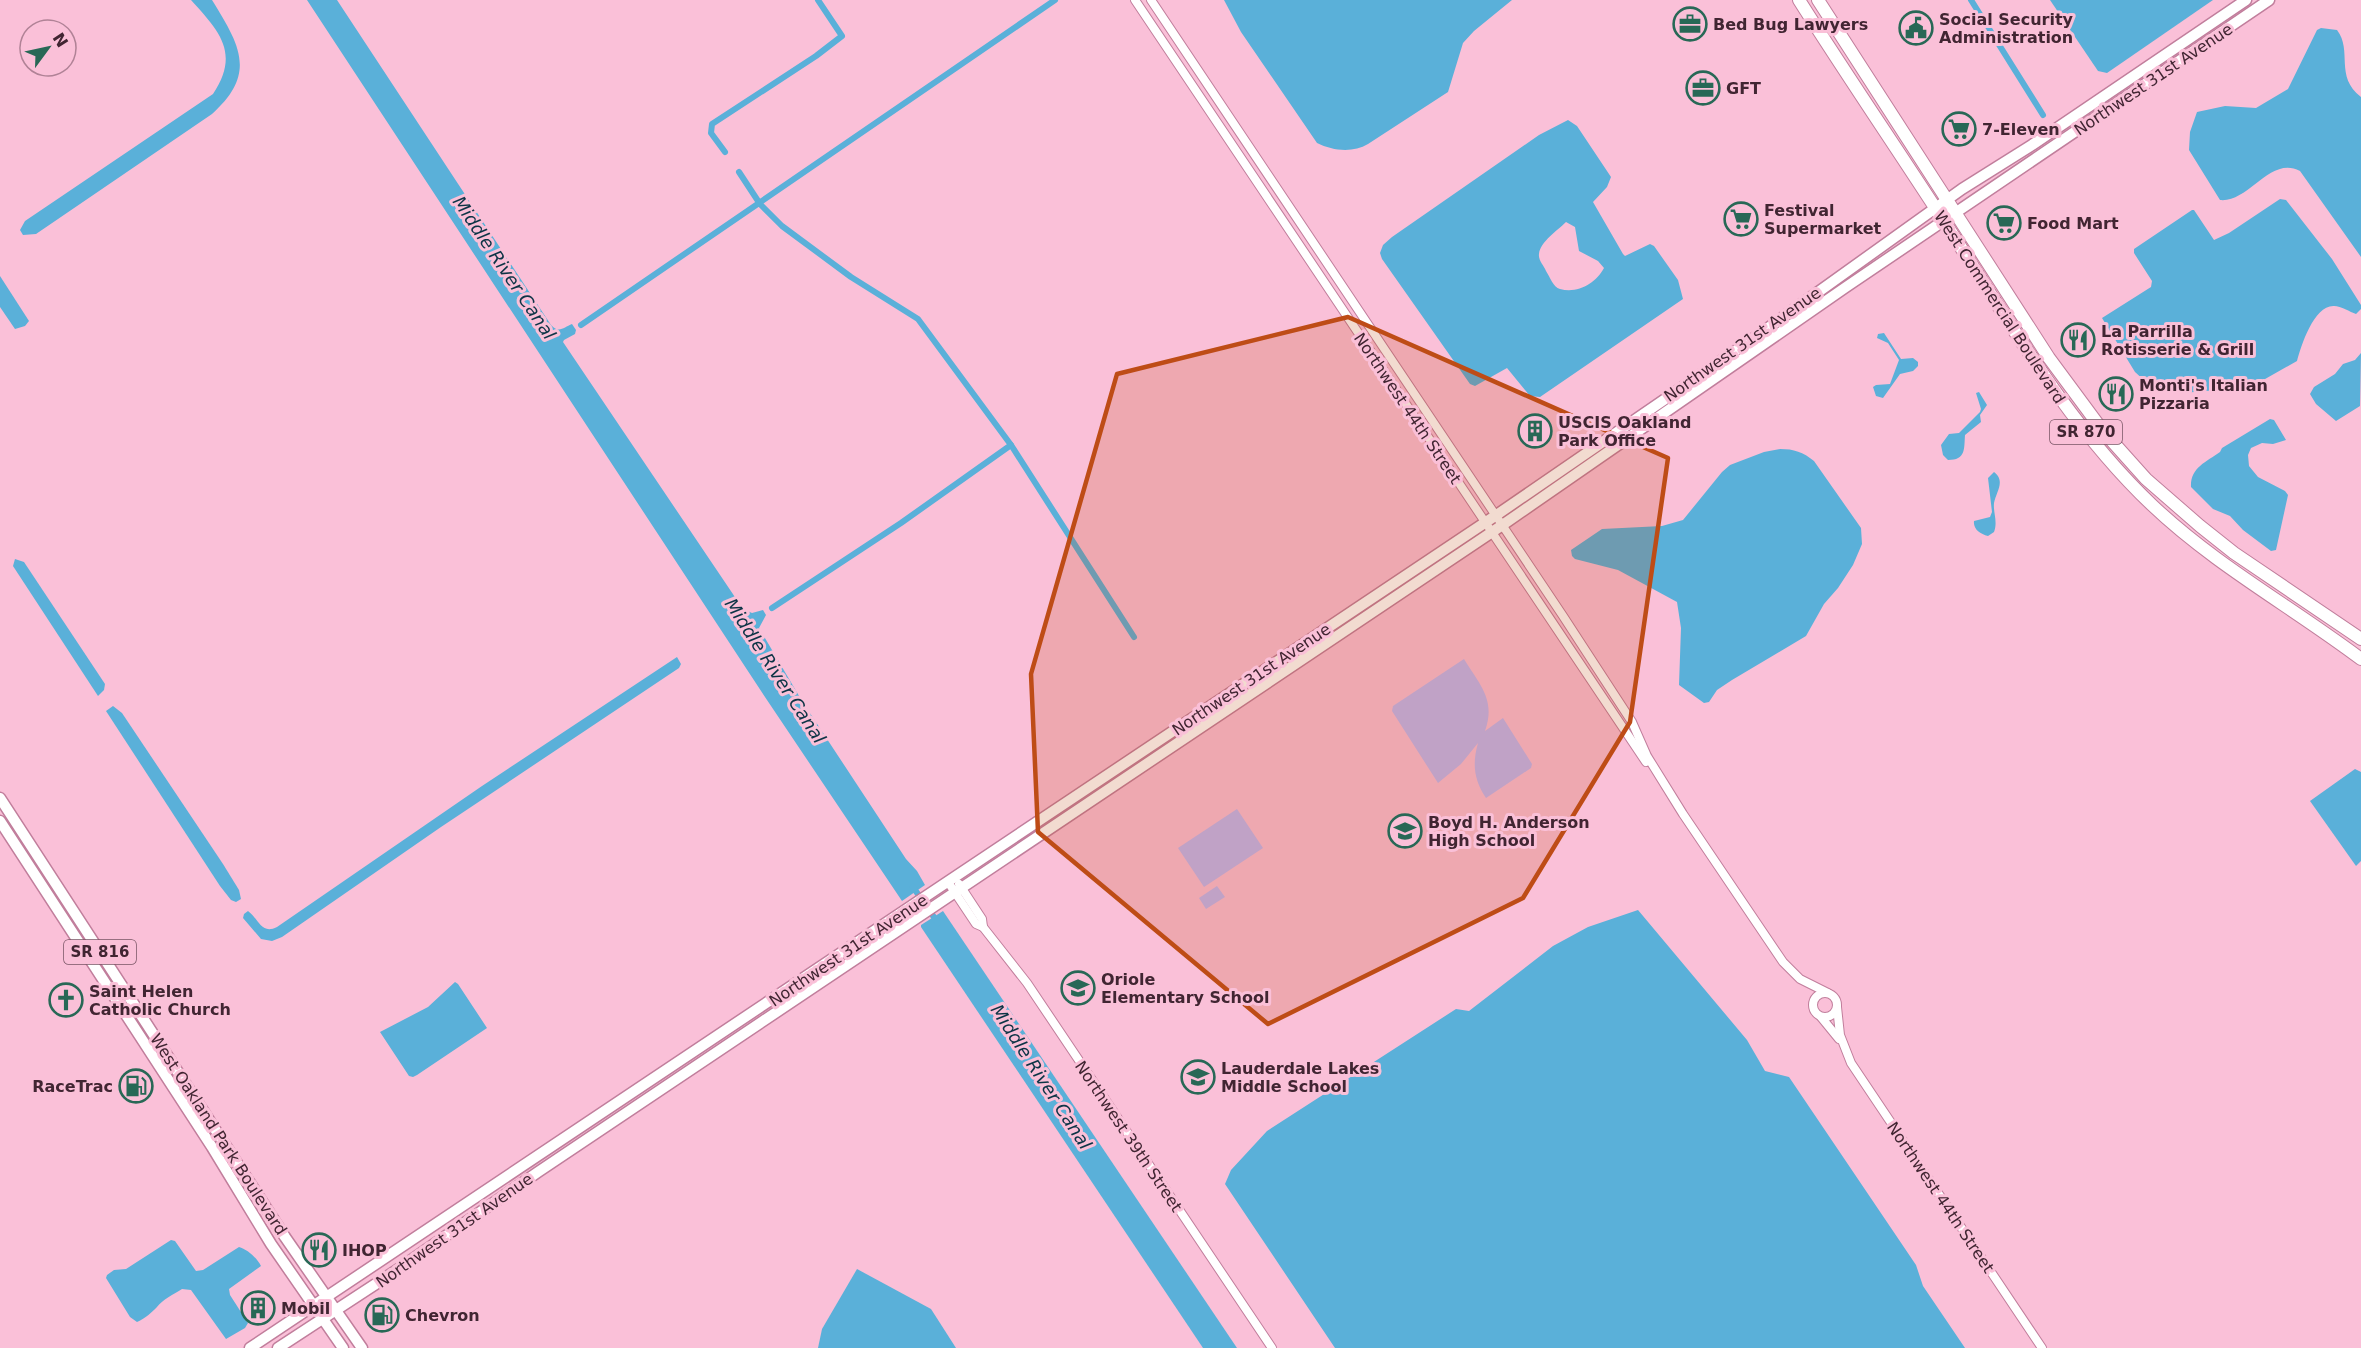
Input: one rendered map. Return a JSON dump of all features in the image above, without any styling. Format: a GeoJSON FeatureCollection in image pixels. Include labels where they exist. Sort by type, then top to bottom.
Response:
{"type":"FeatureCollection","features":[{"type":"Feature","properties":{"kind":"highway","name":"West Commercial Boulevard"},"geometry":{"type":"LineString","coordinates":[[1799,0],[2066,407],[2124,477],[2171,522],[2226,566],[2361,659]]}},
{"type":"Feature","properties":{"kind":"highway","name":"West Commercial Boulevard"},"geometry":{"type":"LineString","coordinates":[[1818,0],[1899,128],[1957,212],[2072,390],[2103,431],[2146,479],[2234,553],[2361,639]]}},
{"type":"Feature","properties":{"kind":"main road","name":"Northwest 31st Avenue"},"geometry":{"type":"LineString","coordinates":[[278,1348],[910,915],[933,892],[1490,519],[1754,338],[1948,199],[2032,146],[2246,0]]}},
{"type":"Feature","properties":{"kind":"main road","name":"Northwest 31st Avenue"},"geometry":{"type":"LineString","coordinates":[[250,1348],[910,915],[940,902],[958,890],[1497,529],[2269,0]]}},
{"type":"Feature","properties":{"kind":"main road","name":"West Oakland Park Boulevard"},"geometry":{"type":"LineString","coordinates":[[0,798],[213,1126],[362,1348]]}},
{"type":"Feature","properties":{"kind":"main road","name":"West Oakland Park Boulevard"},"geometry":{"type":"LineString","coordinates":[[0,821],[194,1120],[271,1244],[343,1348]]}},
{"type":"Feature","properties":{"kind":"main road"},"geometry":{"type":"LineString","coordinates":[[194,1120],[213,1126]]}},
{"type":"Feature","properties":{"kind":"street","name":"Northwest 44th Street"},"geometry":{"type":"LineString","coordinates":[[1151,0],[1438,431],[1490,519]]}},
{"type":"Feature","properties":{"kind":"street","name":"Northwest 44th Street"},"geometry":{"type":"LineString","coordinates":[[1139,1],[1428,438],[1497,529],[1622,728],[1783,962],[1800,979],[1813,1004]]}},
{"type":"Feature","properties":{"kind":"street"},"geometry":{"type":"LineString","coordinates":[[1428,438],[1438,431]]}},
{"type":"Feature","properties":{"kind":"street","name":"Northwest 39th Street"},"geometry":{"type":"LineString","coordinates":[[952,880],[976,924],[983,927],[1027,983],[1272,1348]]}},
{"type":"Feature","properties":{"kind":"street","name":"Northwest 44th Street"},"geometry":{"type":"LineString","coordinates":[[1800,979],[1828,993]]}},
{"type":"Feature","properties":{"kind":"street"},"geometry":{"type":"LineString","coordinates":[[1828,993],[1834,997],[1837,1007],[1832,1016],[1821,1017],[1816,1014],[1813,1004],[1817,996],[1828,993]]}},
{"type":"Feature","properties":{"kind":"street","name":"Northwest 44th Street"},"geometry":{"type":"LineString","coordinates":[[1837,1007],[1843,1044],[1851,1063],[2042,1348]]}},
{"type":"Feature","properties":{"kind":"street","name":"Northwest 44th Street"},"geometry":{"type":"LineString","coordinates":[[1821,1017],[1843,1044]]}},
{"type":"Feature","properties":{"kind":"highlighted area"},"geometry":{"type":"Polygon","coordinates":[[[1348,317],[1668,458],[1630,722],[1523,898],[1268,1024],[1038,832],[1031,674],[1117,374],[1348,317]]]}},
{"type":"Feature","properties":{"kind":"shaded area"},"geometry":{"type":"Polygon","coordinates":[[[1464,659],[1485,693],[1489,710],[1485,731],[1503,718],[1532,764],[1531,768],[1486,798],[1475,772],[1478,743],[1461,764],[1438,783],[1392,711],[1393,706],[1464,659]]]}},
{"type":"Feature","properties":{"kind":"shaded area"},"geometry":{"type":"Polygon","coordinates":[[[1237,809],[1263,848],[1204,887],[1178,848],[1237,809]]]}},
{"type":"Feature","properties":{"kind":"shaded area"},"geometry":{"type":"Polygon","coordinates":[[[1217,886],[1225,897],[1206,909],[1199,898],[1217,886]]]}},
{"type":"Feature","properties":{"kind":"water"},"geometry":{"type":"Polygon","coordinates":[[[191,0],[212,0],[236,45],[239,72],[235,85],[226,99],[212,114],[36,234],[23,235],[20,230],[25,221],[213,94],[221,80],[226,55],[218,33],[191,0]]]}},
{"type":"Feature","properties":{"kind":"water"},"geometry":{"type":"Polygon","coordinates":[[[307,0],[337,0],[551,325],[559,329],[572,324],[576,330],[575,334],[563,342],[743,609],[752,613],[763,610],[766,615],[759,628],[802,701],[925,885],[902,901],[767,700],[307,0]]]}},
{"type":"Feature","properties":{"kind":"water"},"geometry":{"type":"Polygon","coordinates":[[[1224,0],[1512,0],[1463,43],[1448,92],[1368,144],[1356,149],[1343,150],[1317,143],[1241,32],[1224,0]]]}},
{"type":"Feature","properties":{"kind":"water"},"geometry":{"type":"Polygon","coordinates":[[[2050,0],[2213,0],[2107,73],[2098,71],[2050,0]]]}},
{"type":"Feature","properties":{"kind":"water"},"geometry":{"type":"Polygon","coordinates":[[[2321,28],[2337,30],[2342,38],[2348,81],[2361,97],[2361,257],[2300,171],[2289,168],[2279,169],[2241,194],[2231,199],[2220,200],[2189,150],[2190,132],[2197,112],[2225,106],[2256,108],[2288,89],[2317,30],[2321,28]]]}},
{"type":"Feature","properties":{"kind":"water"},"geometry":{"type":"Polygon","coordinates":[[[1568,120],[1577,126],[1611,177],[1607,187],[1593,202],[1623,254],[1625,256],[1650,244],[1654,246],[1678,280],[1683,299],[1540,397],[1530,396],[1507,368],[1475,386],[1470,384],[1380,253],[1383,245],[1392,237],[1539,135],[1568,120]],[[1566,222],[1546,241],[1539,254],[1540,261],[1552,282],[1560,289],[1580,289],[1591,283],[1604,268],[1598,261],[1579,251],[1575,227],[1566,222]]]}},
{"type":"Feature","properties":{"kind":"water"},"geometry":{"type":"Polygon","coordinates":[[[2280,199],[2286,200],[2332,259],[2361,305],[2361,309],[2356,314],[2337,306],[2327,307],[2320,312],[2310,328],[2297,361],[2251,387],[2183,393],[2146,382],[2135,372],[2102,318],[2151,287],[2152,281],[2134,253],[2134,249],[2192,210],[2214,240],[2229,233],[2280,199]]]}},
{"type":"Feature","properties":{"kind":"water"},"geometry":{"type":"Polygon","coordinates":[[[0,276],[29,321],[25,326],[15,329],[0,307],[0,276]]]}},
{"type":"Feature","properties":{"kind":"water"},"geometry":{"type":"Polygon","coordinates":[[[1884,333],[1901,359],[1913,358],[1918,362],[1918,366],[1913,371],[1900,374],[1883,398],[1876,396],[1873,387],[1890,384],[1899,360],[1888,343],[1877,338],[1878,334],[1884,333]]]}},
{"type":"Feature","properties":{"kind":"water"},"geometry":{"type":"Polygon","coordinates":[[[2361,353],[2360,406],[2336,421],[2316,404],[2310,394],[2314,387],[2335,374],[2343,364],[2355,360],[2361,353]]]}},
{"type":"Feature","properties":{"kind":"water"},"geometry":{"type":"Polygon","coordinates":[[[1979,392],[1987,405],[1980,415],[1981,422],[1965,435],[1961,456],[1948,460],[1943,455],[1941,445],[1949,434],[1959,433],[1980,412],[1976,393],[1979,392]]]}},
{"type":"Feature","properties":{"kind":"water"},"geometry":{"type":"Polygon","coordinates":[[[2270,419],[2274,420],[2286,440],[2273,444],[2262,443],[2251,448],[2248,455],[2249,466],[2258,477],[2285,491],[2288,495],[2276,550],[2271,551],[2243,530],[2230,516],[2213,509],[2191,487],[2193,475],[2200,466],[2220,452],[2222,448],[2270,419]]]}},
{"type":"Feature","properties":{"kind":"water"},"geometry":{"type":"Polygon","coordinates":[[[1780,449],[1798,452],[1814,461],[1861,528],[1862,544],[1853,565],[1824,604],[1806,636],[1732,680],[1717,690],[1709,702],[1704,703],[1679,685],[1681,628],[1677,602],[1618,570],[1575,559],[1571,550],[1602,529],[1662,526],[1683,520],[1730,465],[1764,452],[1780,449]]]}},
{"type":"Feature","properties":{"kind":"water"},"geometry":{"type":"Polygon","coordinates":[[[1994,472],[1998,475],[2000,483],[1994,503],[1995,528],[1994,532],[1988,536],[1978,531],[1974,521],[1990,517],[1992,512],[1988,478],[1994,472]]]}},
{"type":"Feature","properties":{"kind":"water"},"geometry":{"type":"Polygon","coordinates":[[[15,559],[24,562],[105,684],[104,690],[98,696],[13,566],[15,559]]]}},
{"type":"Feature","properties":{"kind":"water"},"geometry":{"type":"Polygon","coordinates":[[[677,657],[681,664],[679,668],[441,827],[282,937],[272,941],[261,939],[243,918],[248,911],[264,928],[277,927],[482,786],[677,657]]]}},
{"type":"Feature","properties":{"kind":"water"},"geometry":{"type":"Polygon","coordinates":[[[113,706],[122,713],[223,864],[239,890],[241,899],[236,902],[231,900],[220,886],[106,711],[113,706]]]}},
{"type":"Feature","properties":{"kind":"water"},"geometry":{"type":"Polygon","coordinates":[[[2355,769],[2361,772],[2361,861],[2356,866],[2310,801],[2355,769]]]}},
{"type":"Feature","properties":{"kind":"water"},"geometry":{"type":"Polygon","coordinates":[[[1638,910],[1747,1040],[1765,1071],[1789,1077],[1916,1265],[1923,1286],[1965,1348],[1335,1348],[1225,1184],[1231,1170],[1267,1131],[1456,1009],[1469,1011],[1553,946],[1588,927],[1638,910]]]}},
{"type":"Feature","properties":{"kind":"water"},"geometry":{"type":"Polygon","coordinates":[[[943,911],[1237,1348],[1203,1348],[921,927],[943,911]]]}},
{"type":"Feature","properties":{"kind":"water"},"geometry":{"type":"Polygon","coordinates":[[[455,982],[487,1028],[417,1075],[409,1076],[380,1032],[428,1007],[455,982]]]}},
{"type":"Feature","properties":{"kind":"water"},"geometry":{"type":"Polygon","coordinates":[[[171,1240],[175,1241],[196,1271],[203,1270],[239,1247],[257,1260],[261,1266],[229,1289],[230,1295],[248,1323],[245,1328],[226,1339],[191,1290],[182,1289],[137,1322],[130,1317],[106,1278],[107,1275],[114,1270],[126,1269],[171,1240]]]}},
{"type":"Feature","properties":{"kind":"water"},"geometry":{"type":"Polygon","coordinates":[[[857,1269],[931,1309],[956,1348],[818,1348],[822,1329],[857,1269]]]}},
{"type":"Feature","properties":{"kind":"waterway"},"geometry":{"type":"LineString","coordinates":[[725,152],[711,133],[712,124],[816,56],[842,36],[818,0]]}},
{"type":"Feature","properties":{"kind":"waterway"},"geometry":{"type":"LineString","coordinates":[[581,325],[1055,0]]}},
{"type":"Feature","properties":{"kind":"waterway"},"geometry":{"type":"LineString","coordinates":[[1971,0],[2043,115]]}},
{"type":"Feature","properties":{"kind":"waterway"},"geometry":{"type":"LineString","coordinates":[[739,172],[760,204],[782,226],[851,277],[918,319],[1011,445],[901,523],[772,608]]}},
{"type":"Feature","properties":{"kind":"waterway"},"geometry":{"type":"LineString","coordinates":[[1011,445],[1134,637]]}},
{"type":"Feature","properties":{"kind":"waterway","name":"Middle River Canal"},"geometry":{"type":"LineString","coordinates":[[913,887],[938,923]]}},
{"type":"Feature","properties":{"kind":"place","name":"Bed Bug Lawyers"},"geometry":{"type":"Point","coordinates":[1690,24]}},
{"type":"Feature","properties":{"kind":"place","name":"Social Security Administration"},"geometry":{"type":"Point","coordinates":[1916,28]}},
{"type":"Feature","properties":{"kind":"place","name":"GFT"},"geometry":{"type":"Point","coordinates":[1703,88]}},
{"type":"Feature","properties":{"kind":"place","name":"7-Eleven"},"geometry":{"type":"Point","coordinates":[1959,129]}},
{"type":"Feature","properties":{"kind":"place","name":"Festival Supermarket"},"geometry":{"type":"Point","coordinates":[1741,219]}},
{"type":"Feature","properties":{"kind":"place","name":"Food Mart"},"geometry":{"type":"Point","coordinates":[2004,223]}},
{"type":"Feature","properties":{"kind":"place","name":"La Parrilla Rotisserie & Grill"},"geometry":{"type":"Point","coordinates":[2078,340]}},
{"type":"Feature","properties":{"kind":"place","name":"Monti's Italian Pizzaria"},"geometry":{"type":"Point","coordinates":[2116,394]}},
{"type":"Feature","properties":{"kind":"place","name":"USCIS Oakland Park Office"},"geometry":{"type":"Point","coordinates":[1535,431]}},
{"type":"Feature","properties":{"kind":"place","name":"Boyd H. Anderson High School"},"geometry":{"type":"Point","coordinates":[1405,831]}},
{"type":"Feature","properties":{"kind":"place","name":"Oriole Elementary School"},"geometry":{"type":"Point","coordinates":[1078,988]}},
{"type":"Feature","properties":{"kind":"place","name":"Saint Helen Catholic Church"},"geometry":{"type":"Point","coordinates":[66,1000]}},
{"type":"Feature","properties":{"kind":"place","name":"Lauderdale Lakes Middle School"},"geometry":{"type":"Point","coordinates":[1198,1077]}},
{"type":"Feature","properties":{"kind":"place","name":"RaceTrac"},"geometry":{"type":"Point","coordinates":[136,1086]}},
{"type":"Feature","properties":{"kind":"place","name":"IHOP"},"geometry":{"type":"Point","coordinates":[319,1250]}},
{"type":"Feature","properties":{"kind":"place","name":"Mobil"},"geometry":{"type":"Point","coordinates":[258,1308]}},
{"type":"Feature","properties":{"kind":"place","name":"Chevron"},"geometry":{"type":"Point","coordinates":[382,1315]}}]}
